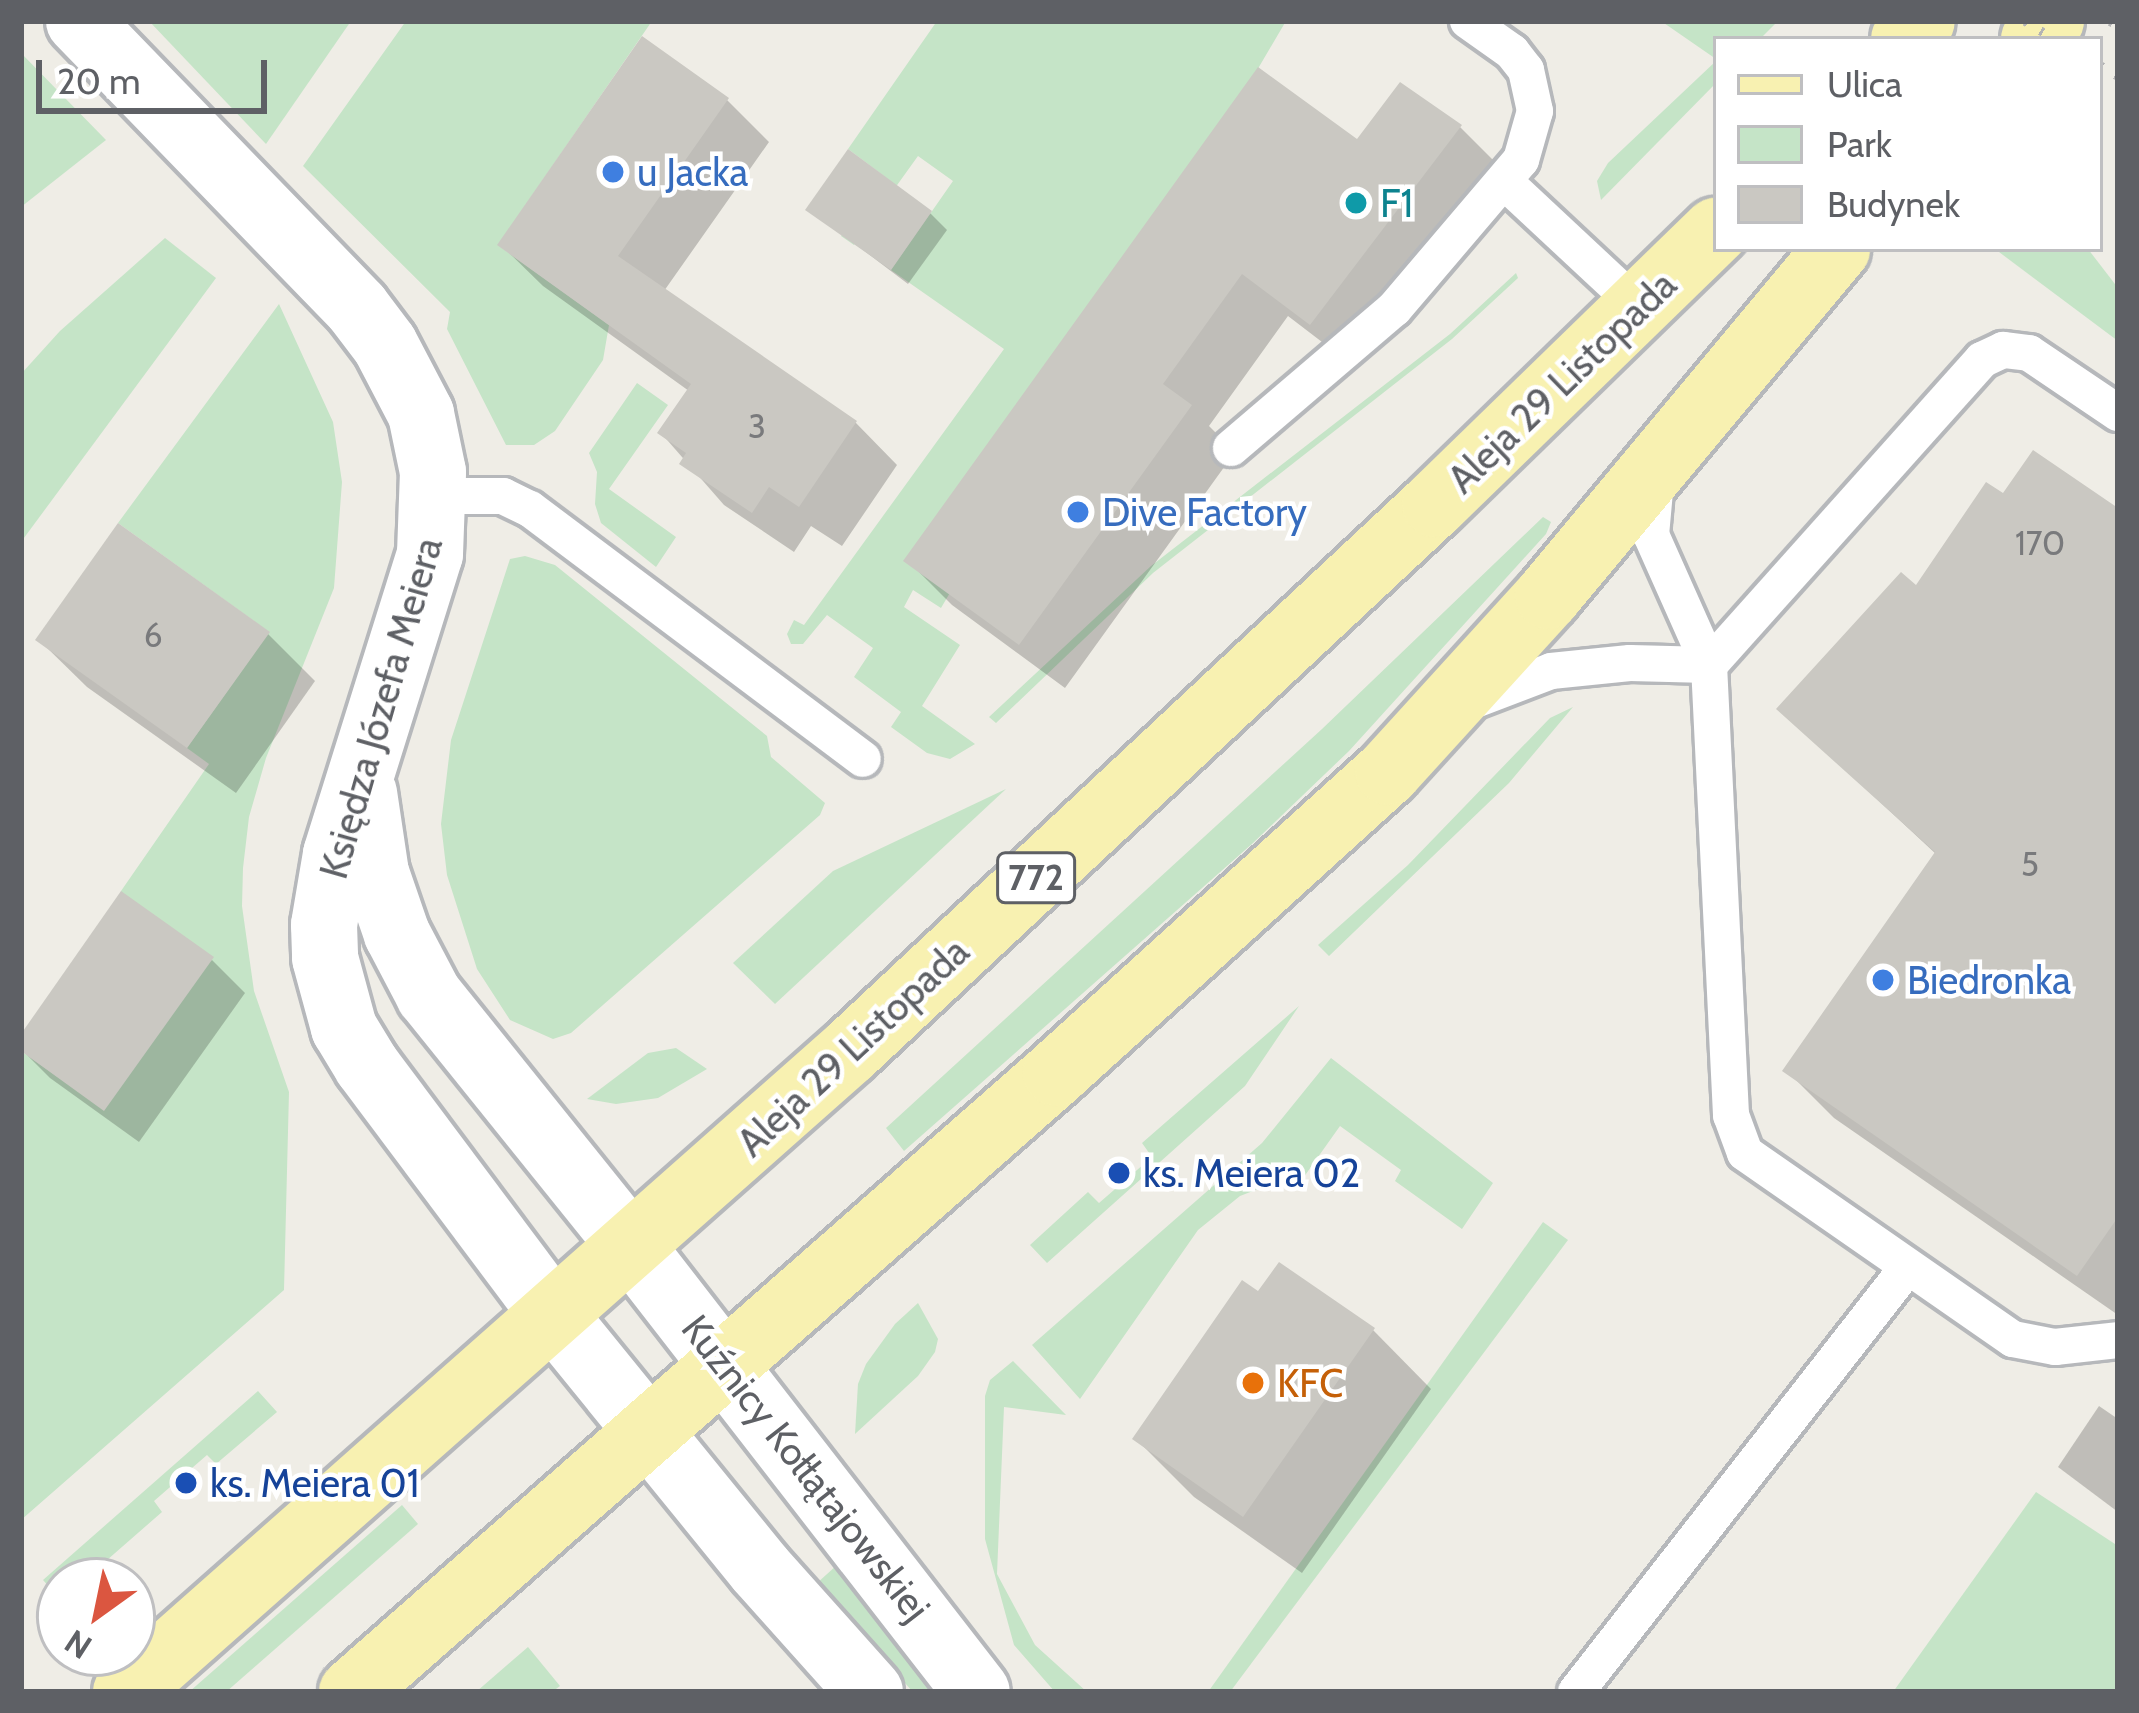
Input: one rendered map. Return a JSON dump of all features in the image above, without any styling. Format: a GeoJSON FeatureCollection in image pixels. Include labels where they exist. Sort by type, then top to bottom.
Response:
{"type":"FeatureCollection","features":[{"type":"Feature","properties":{"kind":"main road","name":"Aleja 29 Listopada"},"geometry":{"type":"LineString","coordinates":[[126,1692],[850,1052],[1713,234]]}},
{"type":"Feature","properties":{"kind":"main road"},"geometry":{"type":"LineString","coordinates":[[352,1692],[1314,844],[1436,722],[1834,252]]}},
{"type":"Feature","properties":{"kind":"street","name":"Księdza Józefa Meiera"},"geometry":{"type":"LineString","coordinates":[[79,21],[288,233],[385,345],[421,414],[434,496],[422,586],[328,890],[324,925],[331,992],[367,1066],[552,1313]]}},
{"type":"Feature","properties":{"kind":"street","name":"Kuźnicy Kołłątajowskiej"},"geometry":{"type":"LineString","coordinates":[[367,765],[368,842],[397,934],[440,1009],[725,1361],[977,1692]]}},
{"type":"Feature","properties":{"kind":"street"},"geometry":{"type":"LineString","coordinates":[[552,1313],[646,1431],[870,1692]]}},
{"type":"Feature","properties":{"kind":"lane"},"geometry":{"type":"LineString","coordinates":[[1231,448],[1394,310],[1506,183],[1531,134],[1532,90],[1513,52],[1468,21]]}},
{"type":"Feature","properties":{"kind":"lane"},"geometry":{"type":"LineString","coordinates":[[1506,183],[1640,308]]}},
{"type":"Feature","properties":{"kind":"lane"},"geometry":{"type":"LineString","coordinates":[[1436,722],[1485,694],[1551,671],[1630,663],[1709,665],[1982,360],[2003,350],[2030,353],[2118,413]]}},
{"type":"Feature","properties":{"kind":"lane"},"geometry":{"type":"LineString","coordinates":[[1675,440],[1653,490],[1651,535],[1709,665],[1736,1138],[1761,1168],[2013,1339],[2055,1347],[2118,1340]]}},
{"type":"Feature","properties":{"kind":"lane"},"geometry":{"type":"LineString","coordinates":[[434,496],[503,496],[530,509],[863,759]]}},
{"type":"Feature","properties":{"kind":"lane"},"geometry":{"type":"LineString","coordinates":[[1576,1692],[1907,1268]]}},
{"type":"Feature","properties":{"kind":"green space"},"geometry":{"type":"Polygon","coordinates":[[[149,21],[351,21],[266,144],[149,21]]]}},
{"type":"Feature","properties":{"kind":"green space"},"geometry":{"type":"Polygon","coordinates":[[[406,21],[652,21],[498,245],[609,325],[603,360],[555,431],[534,445],[506,445],[447,329],[450,312],[303,166],[406,21]]]}},
{"type":"Feature","properties":{"kind":"green space"},"geometry":{"type":"Polygon","coordinates":[[[937,21],[1286,21],[941,608],[913,590],[904,607],[960,645],[922,706],[975,744],[950,759],[927,753],[891,727],[901,712],[854,677],[873,648],[827,615],[803,644],[791,644],[787,634],[794,620],[804,625],[1004,349],[891,270],[953,181],[918,156],[854,245],[841,236],[884,176],[848,149],[937,21]]]}},
{"type":"Feature","properties":{"kind":"green space"},"geometry":{"type":"Polygon","coordinates":[[[1661,21],[1778,21],[1763,36],[1713,36],[1713,57],[1661,21]]]}},
{"type":"Feature","properties":{"kind":"green space"},"geometry":{"type":"Polygon","coordinates":[[[21,53],[106,140],[21,207],[21,53]]]}},
{"type":"Feature","properties":{"kind":"green space"},"geometry":{"type":"Polygon","coordinates":[[[1713,64],[1713,86],[1601,200],[1597,181],[1608,163],[1713,64]]]}},
{"type":"Feature","properties":{"kind":"green space"},"geometry":{"type":"Polygon","coordinates":[[[165,238],[216,278],[21,542],[21,374],[60,331],[165,238]]]}},
{"type":"Feature","properties":{"kind":"green space"},"geometry":{"type":"Polygon","coordinates":[[[1999,252],[2090,252],[2118,288],[2118,341],[1999,252]]]}},
{"type":"Feature","properties":{"kind":"green space"},"geometry":{"type":"Polygon","coordinates":[[[1516,273],[1518,278],[1452,339],[1153,573],[996,723],[989,717],[1151,566],[1450,334],[1516,273]]]}},
{"type":"Feature","properties":{"kind":"green space"},"geometry":{"type":"Polygon","coordinates":[[[279,304],[333,422],[342,482],[334,588],[266,758],[249,817],[243,868],[242,906],[254,991],[289,1092],[284,1290],[21,1520],[21,1051],[104,1110],[121,891],[209,764],[187,748],[269,632],[118,523],[279,304]]]}},
{"type":"Feature","properties":{"kind":"green space"},"geometry":{"type":"Polygon","coordinates":[[[637,383],[668,405],[609,489],[676,537],[656,567],[601,523],[595,504],[597,472],[589,453],[637,383]]]}},
{"type":"Feature","properties":{"kind":"green space"},"geometry":{"type":"Polygon","coordinates":[[[1543,517],[1551,522],[1546,534],[1349,751],[1253,843],[904,1151],[886,1128],[1322,729],[1543,517]]]}},
{"type":"Feature","properties":{"kind":"green space"},"geometry":{"type":"Polygon","coordinates":[[[525,556],[555,565],[767,736],[771,757],[825,803],[820,815],[571,1033],[553,1039],[510,1020],[477,969],[447,875],[441,824],[451,740],[510,559],[525,556]]]}},
{"type":"Feature","properties":{"kind":"green space"},"geometry":{"type":"Polygon","coordinates":[[[1573,707],[1509,783],[1329,956],[1318,945],[1408,865],[1550,718],[1573,707]]]}},
{"type":"Feature","properties":{"kind":"green space"},"geometry":{"type":"Polygon","coordinates":[[[1006,789],[775,1004],[733,963],[833,871],[1006,789]]]}},
{"type":"Feature","properties":{"kind":"green space"},"geometry":{"type":"Polygon","coordinates":[[[1299,1006],[1245,1086],[1047,1263],[1030,1245],[1088,1192],[1099,1203],[1152,1157],[1142,1143],[1299,1006]]]}},
{"type":"Feature","properties":{"kind":"green space"},"geometry":{"type":"Polygon","coordinates":[[[676,1048],[707,1069],[658,1098],[616,1104],[587,1099],[648,1053],[676,1048]]]}},
{"type":"Feature","properties":{"kind":"green space"},"geometry":{"type":"Polygon","coordinates":[[[1331,1058],[1493,1183],[1462,1229],[1395,1181],[1401,1170],[1340,1126],[1301,1181],[1271,1184],[1240,1196],[1198,1230],[1080,1399],[1032,1345],[1262,1143],[1331,1058]]]}},
{"type":"Feature","properties":{"kind":"green space"},"geometry":{"type":"Polygon","coordinates":[[[1543,1222],[1568,1240],[1230,1692],[1208,1692],[1543,1222]]]}},
{"type":"Feature","properties":{"kind":"green space"},"geometry":{"type":"Polygon","coordinates":[[[918,1303],[938,1339],[935,1352],[918,1376],[855,1434],[858,1384],[866,1364],[895,1324],[918,1303]]]}},
{"type":"Feature","properties":{"kind":"green space"},"geometry":{"type":"Polygon","coordinates":[[[1013,1361],[1066,1415],[1004,1407],[997,1574],[1035,1645],[1087,1692],[1055,1692],[1014,1645],[985,1539],[985,1396],[990,1380],[1013,1361]]]}},
{"type":"Feature","properties":{"kind":"green space"},"geometry":{"type":"Polygon","coordinates":[[[258,1391],[277,1412],[216,1464],[207,1455],[154,1501],[162,1512],[110,1557],[69,1557],[258,1391]]]}},
{"type":"Feature","properties":{"kind":"green space"},"geometry":{"type":"Polygon","coordinates":[[[2036,1492],[2118,1546],[2118,1692],[1893,1692],[2036,1492]]]}},
{"type":"Feature","properties":{"kind":"green space"},"geometry":{"type":"Polygon","coordinates":[[[402,1505],[418,1524],[226,1692],[189,1692],[402,1505]]]}},
{"type":"Feature","properties":{"kind":"green space"},"geometry":{"type":"Polygon","coordinates":[[[837,1565],[930,1692],[913,1692],[816,1584],[837,1565]]]}},
{"type":"Feature","properties":{"kind":"green space"},"geometry":{"type":"Polygon","coordinates":[[[528,1647],[560,1686],[552,1692],[476,1692],[528,1647]]]}},
{"type":"Feature","properties":{"kind":"building"},"geometry":{"type":"Polygon","coordinates":[[[642,36],[729,98],[618,256],[857,421],[799,507],[769,487],[752,513],[679,464],[686,453],[657,433],[691,384],[497,245],[642,36]]]}},
{"type":"Feature","properties":{"kind":"building"},"geometry":{"type":"Polygon","coordinates":[[[1258,67],[1357,139],[1400,82],[1462,125],[1310,325],[1242,274],[1163,384],[1192,405],[1019,645],[903,561],[1258,67]]]}},
{"type":"Feature","properties":{"kind":"building"},"geometry":{"type":"Polygon","coordinates":[[[848,149],[932,211],[891,270],[805,210],[848,149]]]}},
{"type":"Feature","properties":{"kind":"building"},"geometry":{"type":"Polygon","coordinates":[[[2033,450],[2118,508],[2118,1217],[2077,1276],[1782,1071],[1935,852],[1776,709],[1901,572],[1916,585],[1986,482],[2003,493],[2033,450]]]}},
{"type":"Feature","properties":{"kind":"building"},"geometry":{"type":"Polygon","coordinates":[[[118,523],[270,632],[187,748],[35,640],[118,523]]]}},
{"type":"Feature","properties":{"kind":"building"},"geometry":{"type":"Polygon","coordinates":[[[121,891],[214,957],[104,1111],[21,1051],[21,1034],[121,891]]]}},
{"type":"Feature","properties":{"kind":"building","name":"KFC"},"geometry":{"type":"Polygon","coordinates":[[[1279,1262],[1375,1328],[1243,1517],[1132,1439],[1242,1280],[1258,1291],[1279,1262]]]}},
{"type":"Feature","properties":{"kind":"railway"},"geometry":{"type":"LineString","coordinates":[[2025,21],[2050,36]]}},
{"type":"Feature","properties":{"kind":"railway"},"geometry":{"type":"LineString","coordinates":[[2110,21],[2118,25]]}},
{"type":"Feature","properties":{"kind":"railway"},"geometry":{"type":"LineString","coordinates":[[2103,67],[2118,76]]}},
{"type":"Feature","properties":{"kind":"place","name":"u Jacka"},"geometry":{"type":"Point","coordinates":[613,172]}},
{"type":"Feature","properties":{"kind":"place","name":"F1"},"geometry":{"type":"Point","coordinates":[1356,203]}},
{"type":"Feature","properties":{"kind":"place","name":"Dive Factory"},"geometry":{"type":"Point","coordinates":[1078,512]}},
{"type":"Feature","properties":{"kind":"place","name":"Biedronka"},"geometry":{"type":"Point","coordinates":[1883,980]}},
{"type":"Feature","properties":{"kind":"place","name":"ks. Meiera 02"},"geometry":{"type":"Point","coordinates":[1119,1173]}},
{"type":"Feature","properties":{"kind":"place","name":"KFC"},"geometry":{"type":"Point","coordinates":[1253,1383]}},
{"type":"Feature","properties":{"kind":"place","name":"ks. Meiera 01"},"geometry":{"type":"Point","coordinates":[186,1483]}}]}
